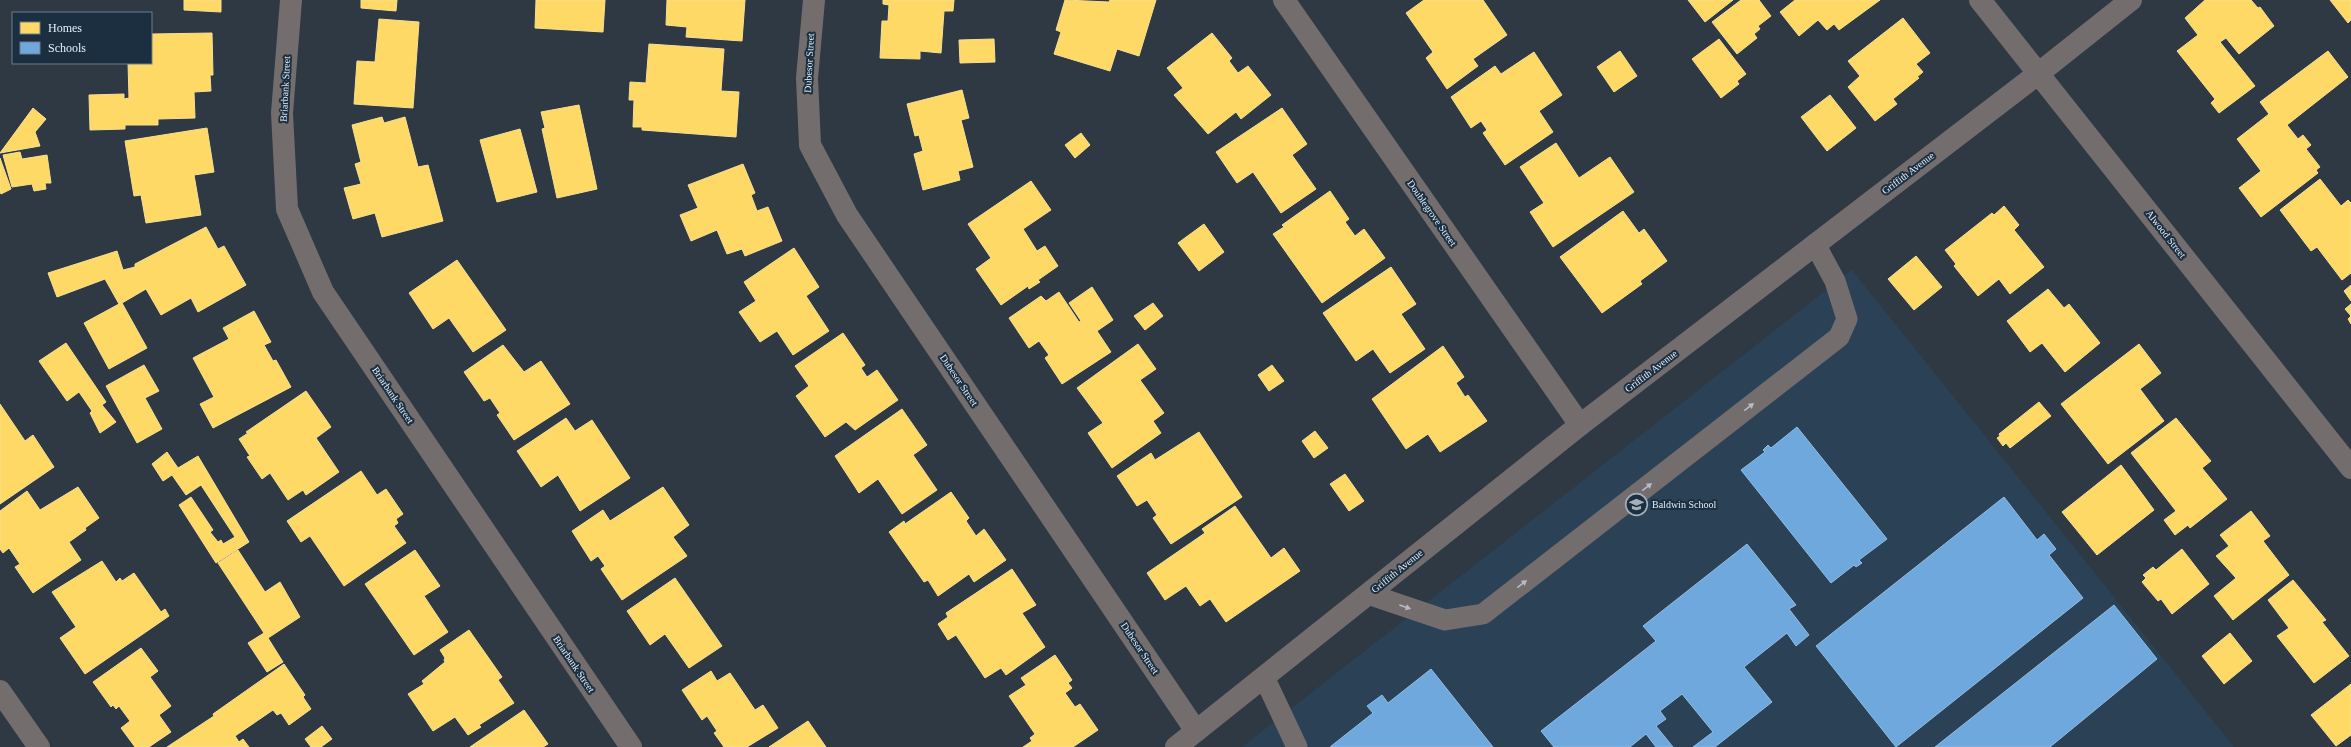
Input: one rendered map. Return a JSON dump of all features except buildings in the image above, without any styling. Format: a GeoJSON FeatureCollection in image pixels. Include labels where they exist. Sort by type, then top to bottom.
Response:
{"type":"FeatureCollection","features":[{"type":"Feature","properties":{"kind":"street","name":"Briarbank Street"},"geometry":{"type":"LineString","coordinates":[[291,0],[282,113],[287,209],[322,292],[631,747]]}},
{"type":"Feature","properties":{"kind":"street","name":"Dubesor Street"},"geometry":{"type":"LineString","coordinates":[[814,0],[807,78],[810,145],[847,215],[1196,731]]}},
{"type":"Feature","properties":{"kind":"street","name":"Doublegrove Street"},"geometry":{"type":"LineString","coordinates":[[1284,0],[1580,425]]}},
{"type":"Feature","properties":{"kind":"street","name":"Alwood Street"},"geometry":{"type":"LineString","coordinates":[[1980,0],[2351,468]]}},
{"type":"Feature","properties":{"kind":"street","name":"Griffith Avenue"},"geometry":{"type":"LineString","coordinates":[[1176,747],[1580,425],[2039,73],[2131,0]]}},
{"type":"Feature","properties":{"kind":"street"},"geometry":{"type":"LineString","coordinates":[[0,691],[39,747]]}},
{"type":"Feature","properties":{"kind":"lane"},"geometry":{"type":"LineString","coordinates":[[1368,594],[1445,620],[1483,614],[1839,337],[1847,319],[1835,280],[1815,244]]}},
{"type":"Feature","properties":{"kind":"lane"},"geometry":{"type":"LineString","coordinates":[[1264,677],[1297,747]]}},
{"type":"Feature","properties":{"kind":"shaded area"},"geometry":{"type":"Polygon","coordinates":[[[1852,270],[2234,747],[1242,747],[1852,270]]]}},
{"type":"Feature","properties":{"kind":"place","name":"Baldwin School"},"geometry":{"type":"Point","coordinates":[1636,504]}}]}
